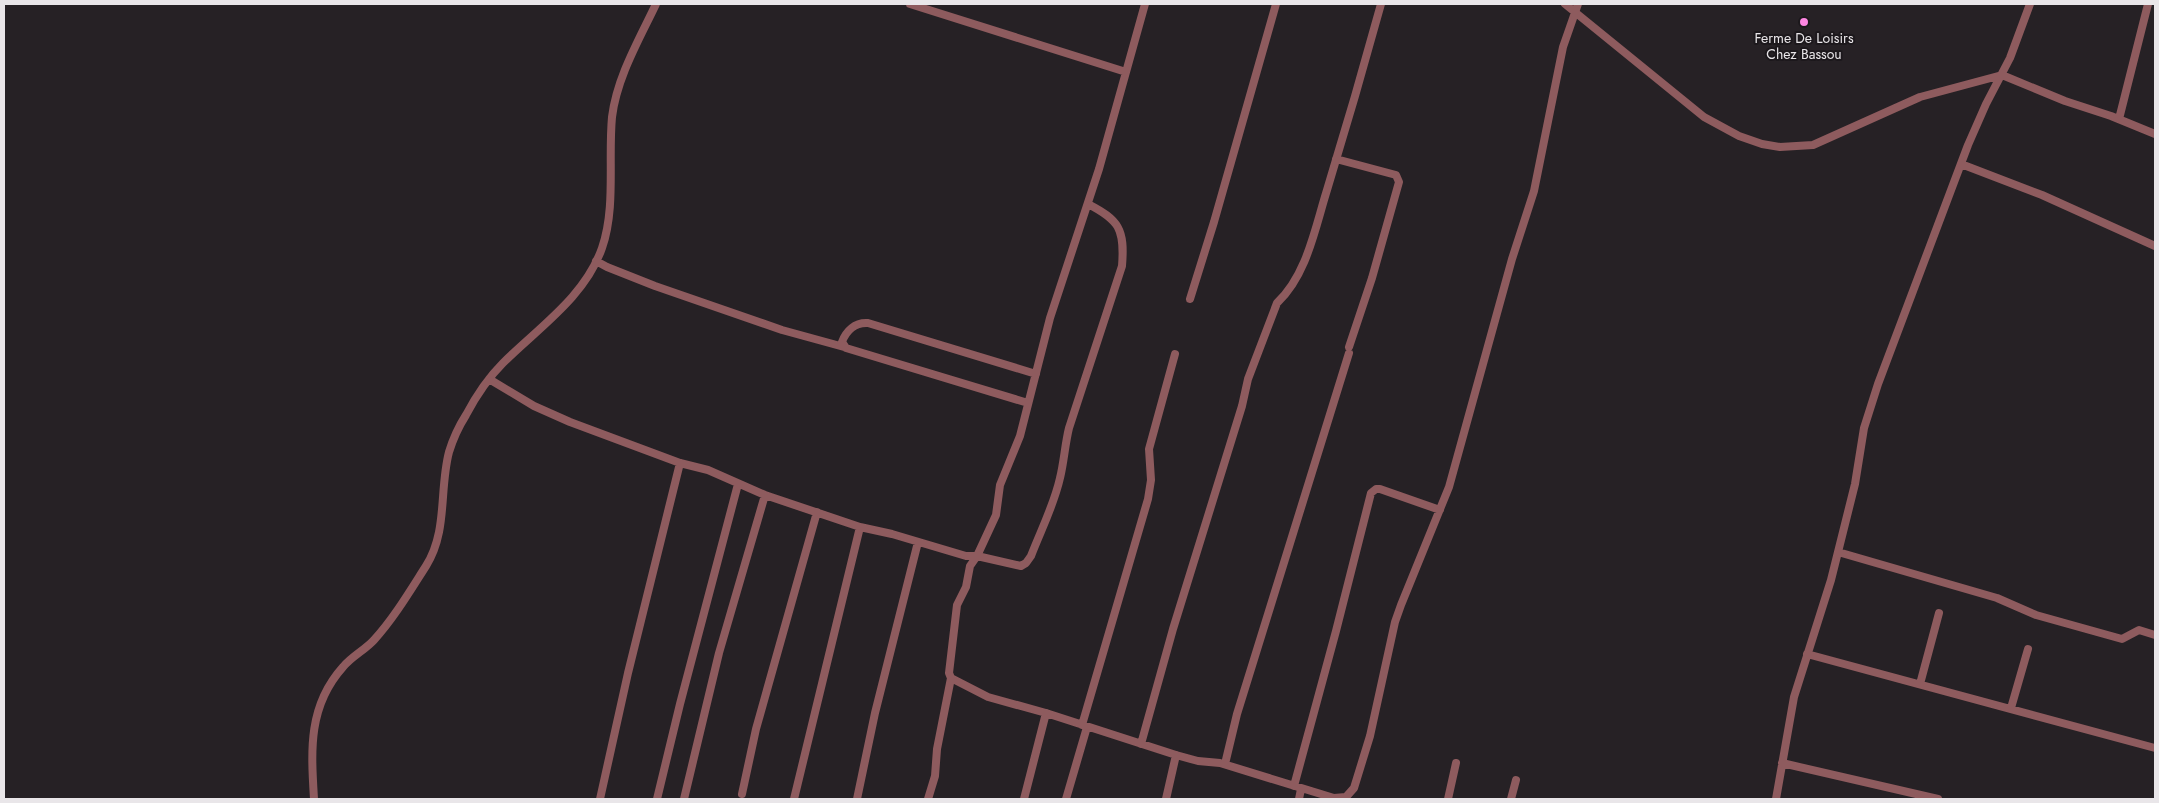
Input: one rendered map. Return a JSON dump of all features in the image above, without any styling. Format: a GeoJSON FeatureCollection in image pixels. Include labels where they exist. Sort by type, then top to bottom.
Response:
{"type":"FeatureCollection","features":[{"type":"Feature","properties":{"kind":"street"},"geometry":{"type":"LineString","coordinates":[[314,799],[312,736],[316,715],[324,696],[344,666],[386,626],[434,552],[441,525],[449,451],[460,425],[489,379],[564,306],[581,284],[601,251],[609,222],[610,147],[616,99],[630,60],[656,4]]}},
{"type":"Feature","properties":{"kind":"street"},"geometry":{"type":"LineString","coordinates":[[910,4],[1126,72]]}},
{"type":"Feature","properties":{"kind":"street"},"geometry":{"type":"LineString","coordinates":[[928,799],[935,776],[937,749],[951,678],[949,673],[956,628],[955,614],[966,587],[970,566],[977,556],[996,515],[1000,485],[1020,436],[1050,318],[1088,204],[1145,4]]}},
{"type":"Feature","properties":{"kind":"street"},"geometry":{"type":"LineString","coordinates":[[1190,299],[1276,4]]}},
{"type":"Feature","properties":{"kind":"street"},"geometry":{"type":"LineString","coordinates":[[1141,744],[1173,629],[1242,406],[1248,379],[1276,303],[1286,295],[1307,253],[1381,4]]}},
{"type":"Feature","properties":{"kind":"street"},"geometry":{"type":"LineString","coordinates":[[1565,4],[1704,117],[1739,136],[1780,147],[1813,145],[1920,97],[2002,75],[2072,104],[2119,119],[2155,134]]}},
{"type":"Feature","properties":{"kind":"street"},"geometry":{"type":"LineString","coordinates":[[951,678],[988,697],[1046,713],[1176,756],[1224,764],[1334,799],[1346,797],[1354,788],[1370,736],[1395,622],[1449,487],[1512,259],[1532,200],[1563,47],[1578,4]]}},
{"type":"Feature","properties":{"kind":"street"},"geometry":{"type":"LineString","coordinates":[[1776,799],[1790,716],[1807,654],[1831,580],[1855,484],[1864,428],[1878,384],[1976,125],[2002,75],[2030,4]]}},
{"type":"Feature","properties":{"kind":"street"},"geometry":{"type":"LineString","coordinates":[[2119,119],[2148,4]]}},
{"type":"Feature","properties":{"kind":"street"},"geometry":{"type":"LineString","coordinates":[[1224,764],[1237,714],[1372,278],[1399,182],[1396,175],[1336,158]]}},
{"type":"Feature","properties":{"kind":"street"},"geometry":{"type":"LineString","coordinates":[[1961,164],[2042,195],[2155,246]]}},
{"type":"Feature","properties":{"kind":"street"},"geometry":{"type":"LineString","coordinates":[[489,379],[534,406],[563,419],[680,463],[708,470],[765,495],[860,527],[966,556],[977,556],[1014,566],[1021,566],[1026,564],[1054,500],[1061,476],[1069,428],[1122,266],[1122,244],[1119,230],[1112,218],[1088,204]]}},
{"type":"Feature","properties":{"kind":"street"},"geometry":{"type":"LineString","coordinates":[[596,261],[606,267],[656,286],[782,330],[1028,403]]}},
{"type":"Feature","properties":{"kind":"street"},"geometry":{"type":"LineString","coordinates":[[844,347],[842,342],[847,332],[854,326],[864,322],[1036,374]]}},
{"type":"Feature","properties":{"kind":"street"},"geometry":{"type":"LineString","coordinates":[[1066,799],[1148,499],[1151,480],[1149,449],[1175,354]]}},
{"type":"Feature","properties":{"kind":"street"},"geometry":{"type":"LineString","coordinates":[[600,799],[628,673],[680,463]]}},
{"type":"Feature","properties":{"kind":"street"},"geometry":{"type":"LineString","coordinates":[[657,799],[738,484]]}},
{"type":"Feature","properties":{"kind":"street"},"geometry":{"type":"LineString","coordinates":[[1299,799],[1297,787],[1370,493],[1376,488],[1440,510]]}},
{"type":"Feature","properties":{"kind":"street"},"geometry":{"type":"LineString","coordinates":[[684,799],[719,652],[765,495]]}},
{"type":"Feature","properties":{"kind":"street"},"geometry":{"type":"LineString","coordinates":[[742,794],[756,729],[817,512]]}},
{"type":"Feature","properties":{"kind":"street"},"geometry":{"type":"LineString","coordinates":[[794,799],[860,527]]}},
{"type":"Feature","properties":{"kind":"street"},"geometry":{"type":"LineString","coordinates":[[857,799],[875,713],[918,542]]}},
{"type":"Feature","properties":{"kind":"street"},"geometry":{"type":"LineString","coordinates":[[1838,552],[1997,598],[2036,615],[2122,639],[2139,630],[2155,636]]}},
{"type":"Feature","properties":{"kind":"street"},"geometry":{"type":"LineString","coordinates":[[1920,684],[1939,612]]}},
{"type":"Feature","properties":{"kind":"street"},"geometry":{"type":"LineString","coordinates":[[2011,708],[2028,649]]}},
{"type":"Feature","properties":{"kind":"street"},"geometry":{"type":"LineString","coordinates":[[1807,654],[2155,748]]}},
{"type":"Feature","properties":{"kind":"street"},"geometry":{"type":"LineString","coordinates":[[1024,799],[1046,713]]}},
{"type":"Feature","properties":{"kind":"street"},"geometry":{"type":"LineString","coordinates":[[1166,799],[1176,756]]}},
{"type":"Feature","properties":{"kind":"street"},"geometry":{"type":"LineString","coordinates":[[1782,762],[1938,799]]}},
{"type":"Feature","properties":{"kind":"street"},"geometry":{"type":"LineString","coordinates":[[1448,799],[1456,763]]}},
{"type":"Feature","properties":{"kind":"street"},"geometry":{"type":"LineString","coordinates":[[1511,799],[1516,780]]}},
{"type":"Feature","properties":{"kind":"place","name":"Ferme De Loisirs Chez Bassou"},"geometry":{"type":"Point","coordinates":[1804,22]}}]}
